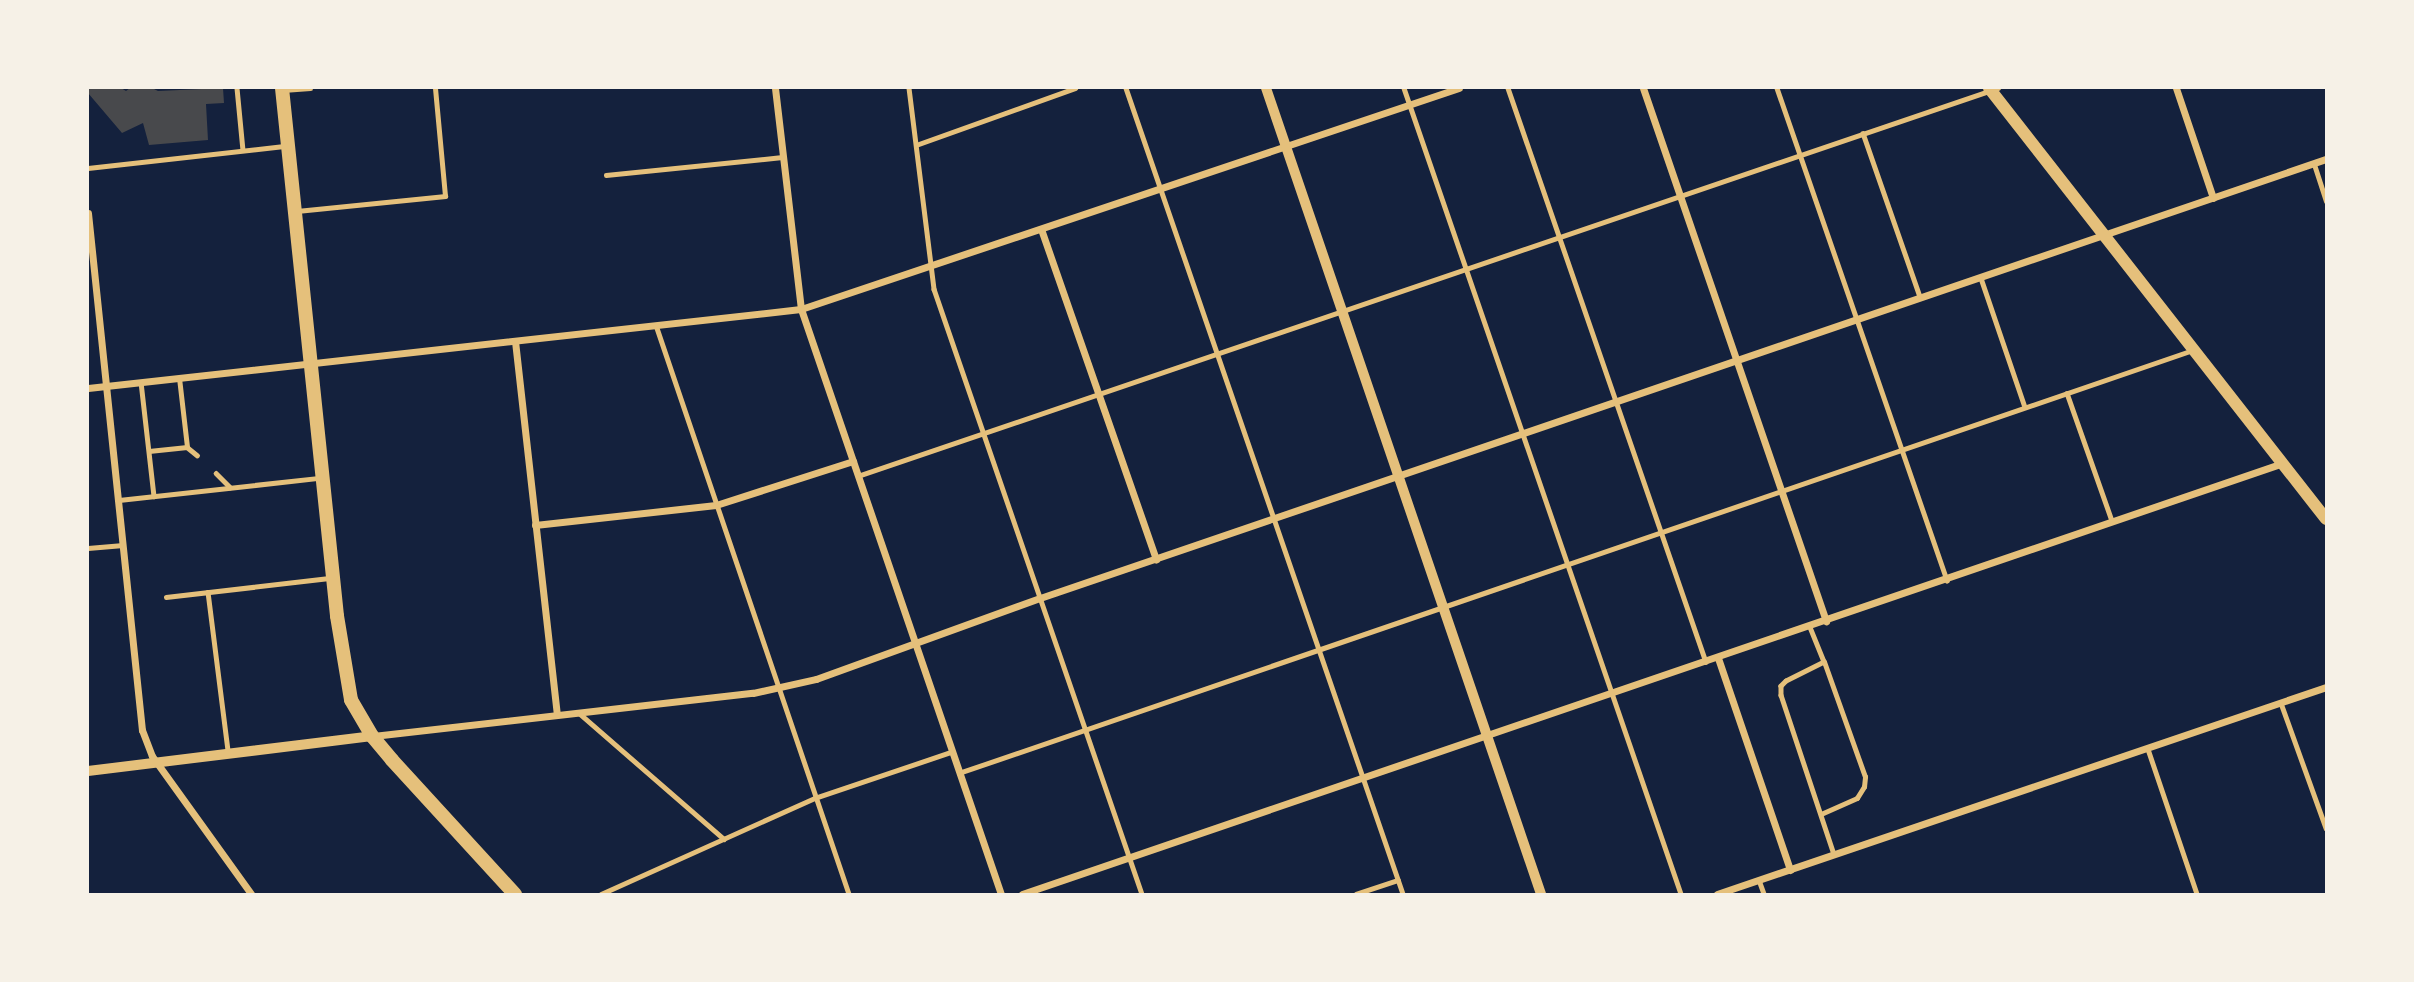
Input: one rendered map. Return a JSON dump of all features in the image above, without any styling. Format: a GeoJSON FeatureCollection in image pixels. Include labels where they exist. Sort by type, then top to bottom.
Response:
{"type":"FeatureCollection","features":[{"type":"Feature","properties":{"kind":"main road"},"geometry":{"type":"LineString","coordinates":[[1993,88],[2326,519]]}},
{"type":"Feature","properties":{"kind":"main road"},"geometry":{"type":"LineString","coordinates":[[282,89],[333,578],[349,690],[356,710],[372,736],[515,894]]}},
{"type":"Feature","properties":{"kind":"street"},"geometry":{"type":"LineString","coordinates":[[775,88],[801,309],[1001,894]]}},
{"type":"Feature","properties":{"kind":"street"},"geometry":{"type":"LineString","coordinates":[[1266,88],[1541,894]]}},
{"type":"Feature","properties":{"kind":"street"},"geometry":{"type":"LineString","coordinates":[[88,388],[801,309],[1459,88]]}},
{"type":"Feature","properties":{"kind":"street"},"geometry":{"type":"LineString","coordinates":[[1643,88],[1826,621]]}},
{"type":"Feature","properties":{"kind":"street"},"geometry":{"type":"LineString","coordinates":[[2176,88],[2213,198]]}},
{"type":"Feature","properties":{"kind":"street"},"geometry":{"type":"LineString","coordinates":[[88,771],[779,689],[2326,159]]}},
{"type":"Feature","properties":{"kind":"street"},"geometry":{"type":"LineString","coordinates":[[88,213],[91,289],[105,386],[142,730],[146,744],[158,764],[198,824],[251,894]]}},
{"type":"Feature","properties":{"kind":"street"},"geometry":{"type":"LineString","coordinates":[[1041,229],[1156,560]]}},
{"type":"Feature","properties":{"kind":"street"},"geometry":{"type":"LineString","coordinates":[[515,341],[557,715]]}},
{"type":"Feature","properties":{"kind":"street"},"geometry":{"type":"LineString","coordinates":[[536,525],[716,505],[853,461]]}},
{"type":"Feature","properties":{"kind":"street"},"geometry":{"type":"LineString","coordinates":[[1022,894],[2284,463]]}},
{"type":"Feature","properties":{"kind":"street"},"geometry":{"type":"LineString","coordinates":[[1718,658],[1790,870]]}},
{"type":"Feature","properties":{"kind":"street"},"geometry":{"type":"LineString","coordinates":[[1717,894],[2326,687]]}},
{"type":"Feature","properties":{"kind":"lane"},"geometry":{"type":"LineString","coordinates":[[237,88],[243,150]]}},
{"type":"Feature","properties":{"kind":"lane"},"geometry":{"type":"LineString","coordinates":[[282,89],[310,88]]}},
{"type":"Feature","properties":{"kind":"lane"},"geometry":{"type":"LineString","coordinates":[[296,211],[445,196],[435,88]]}},
{"type":"Feature","properties":{"kind":"lane"},"geometry":{"type":"LineString","coordinates":[[909,88],[929,267],[1142,894]]}},
{"type":"Feature","properties":{"kind":"lane"},"geometry":{"type":"LineString","coordinates":[[916,145],[1075,88]]}},
{"type":"Feature","properties":{"kind":"lane"},"geometry":{"type":"LineString","coordinates":[[1126,88],[1403,894]]}},
{"type":"Feature","properties":{"kind":"lane"},"geometry":{"type":"LineString","coordinates":[[1404,88],[1681,894]]}},
{"type":"Feature","properties":{"kind":"lane"},"geometry":{"type":"LineString","coordinates":[[1508,88],[1706,662]]}},
{"type":"Feature","properties":{"kind":"lane"},"geometry":{"type":"LineString","coordinates":[[1777,88],[1947,580]]}},
{"type":"Feature","properties":{"kind":"lane"},"geometry":{"type":"LineString","coordinates":[[858,476],[1343,313],[1993,88]]}},
{"type":"Feature","properties":{"kind":"lane"},"geometry":{"type":"LineString","coordinates":[[1863,133],[1920,297]]}},
{"type":"Feature","properties":{"kind":"lane"},"geometry":{"type":"LineString","coordinates":[[88,168],[289,145]]}},
{"type":"Feature","properties":{"kind":"lane"},"geometry":{"type":"LineString","coordinates":[[606,175],[782,157]]}},
{"type":"Feature","properties":{"kind":"lane"},"geometry":{"type":"LineString","coordinates":[[2314,163],[2326,201]]}},
{"type":"Feature","properties":{"kind":"lane"},"geometry":{"type":"LineString","coordinates":[[1981,277],[2025,407]]}},
{"type":"Feature","properties":{"kind":"lane"},"geometry":{"type":"LineString","coordinates":[[656,326],[849,894]]}},
{"type":"Feature","properties":{"kind":"lane"},"geometry":{"type":"LineString","coordinates":[[958,774],[1318,648],[2195,349]]}},
{"type":"Feature","properties":{"kind":"lane"},"geometry":{"type":"LineString","coordinates":[[179,378],[187,447]]}},
{"type":"Feature","properties":{"kind":"lane"},"geometry":{"type":"LineString","coordinates":[[141,382],[154,496]]}},
{"type":"Feature","properties":{"kind":"lane"},"geometry":{"type":"LineString","coordinates":[[2067,393],[2112,523]]}},
{"type":"Feature","properties":{"kind":"lane"},"geometry":{"type":"LineString","coordinates":[[149,451],[187,447],[197,455]]}},
{"type":"Feature","properties":{"kind":"lane"},"geometry":{"type":"LineString","coordinates":[[216,473],[231,488]]}},
{"type":"Feature","properties":{"kind":"lane"},"geometry":{"type":"LineString","coordinates":[[118,500],[323,477]]}},
{"type":"Feature","properties":{"kind":"lane"},"geometry":{"type":"LineString","coordinates":[[88,548],[123,545]]}},
{"type":"Feature","properties":{"kind":"lane"},"geometry":{"type":"LineString","coordinates":[[166,597],[333,578]]}},
{"type":"Feature","properties":{"kind":"lane"},"geometry":{"type":"LineString","coordinates":[[208,592],[228,753]]}},
{"type":"Feature","properties":{"kind":"lane"},"geometry":{"type":"LineString","coordinates":[[1810,627],[1865,777],[1864,787],[1857,798],[1821,814]]}},
{"type":"Feature","properties":{"kind":"lane"},"geometry":{"type":"LineString","coordinates":[[1824,662],[1786,681],[1781,686],[1781,695],[1834,855]]}},
{"type":"Feature","properties":{"kind":"lane"},"geometry":{"type":"LineString","coordinates":[[2281,703],[2326,828]]}},
{"type":"Feature","properties":{"kind":"lane"},"geometry":{"type":"LineString","coordinates":[[578,712],[724,839]]}},
{"type":"Feature","properties":{"kind":"lane"},"geometry":{"type":"LineString","coordinates":[[2148,749],[2197,894]]}},
{"type":"Feature","properties":{"kind":"lane"},"geometry":{"type":"LineString","coordinates":[[601,894],[815,798],[951,752]]}},
{"type":"Feature","properties":{"kind":"lane"},"geometry":{"type":"LineString","coordinates":[[1356,894],[1398,880]]}},
{"type":"Feature","properties":{"kind":"lane"},"geometry":{"type":"LineString","coordinates":[[1759,880],[1764,894]]}},
{"type":"Feature","properties":{"kind":"building"},"geometry":{"type":"Polygon","coordinates":[[[88,88],[121,88],[126,91],[130,88],[152,88],[158,91],[223,88],[224,103],[206,104],[208,140],[149,145],[143,123],[122,133],[88,93],[88,88]]]}}]}
